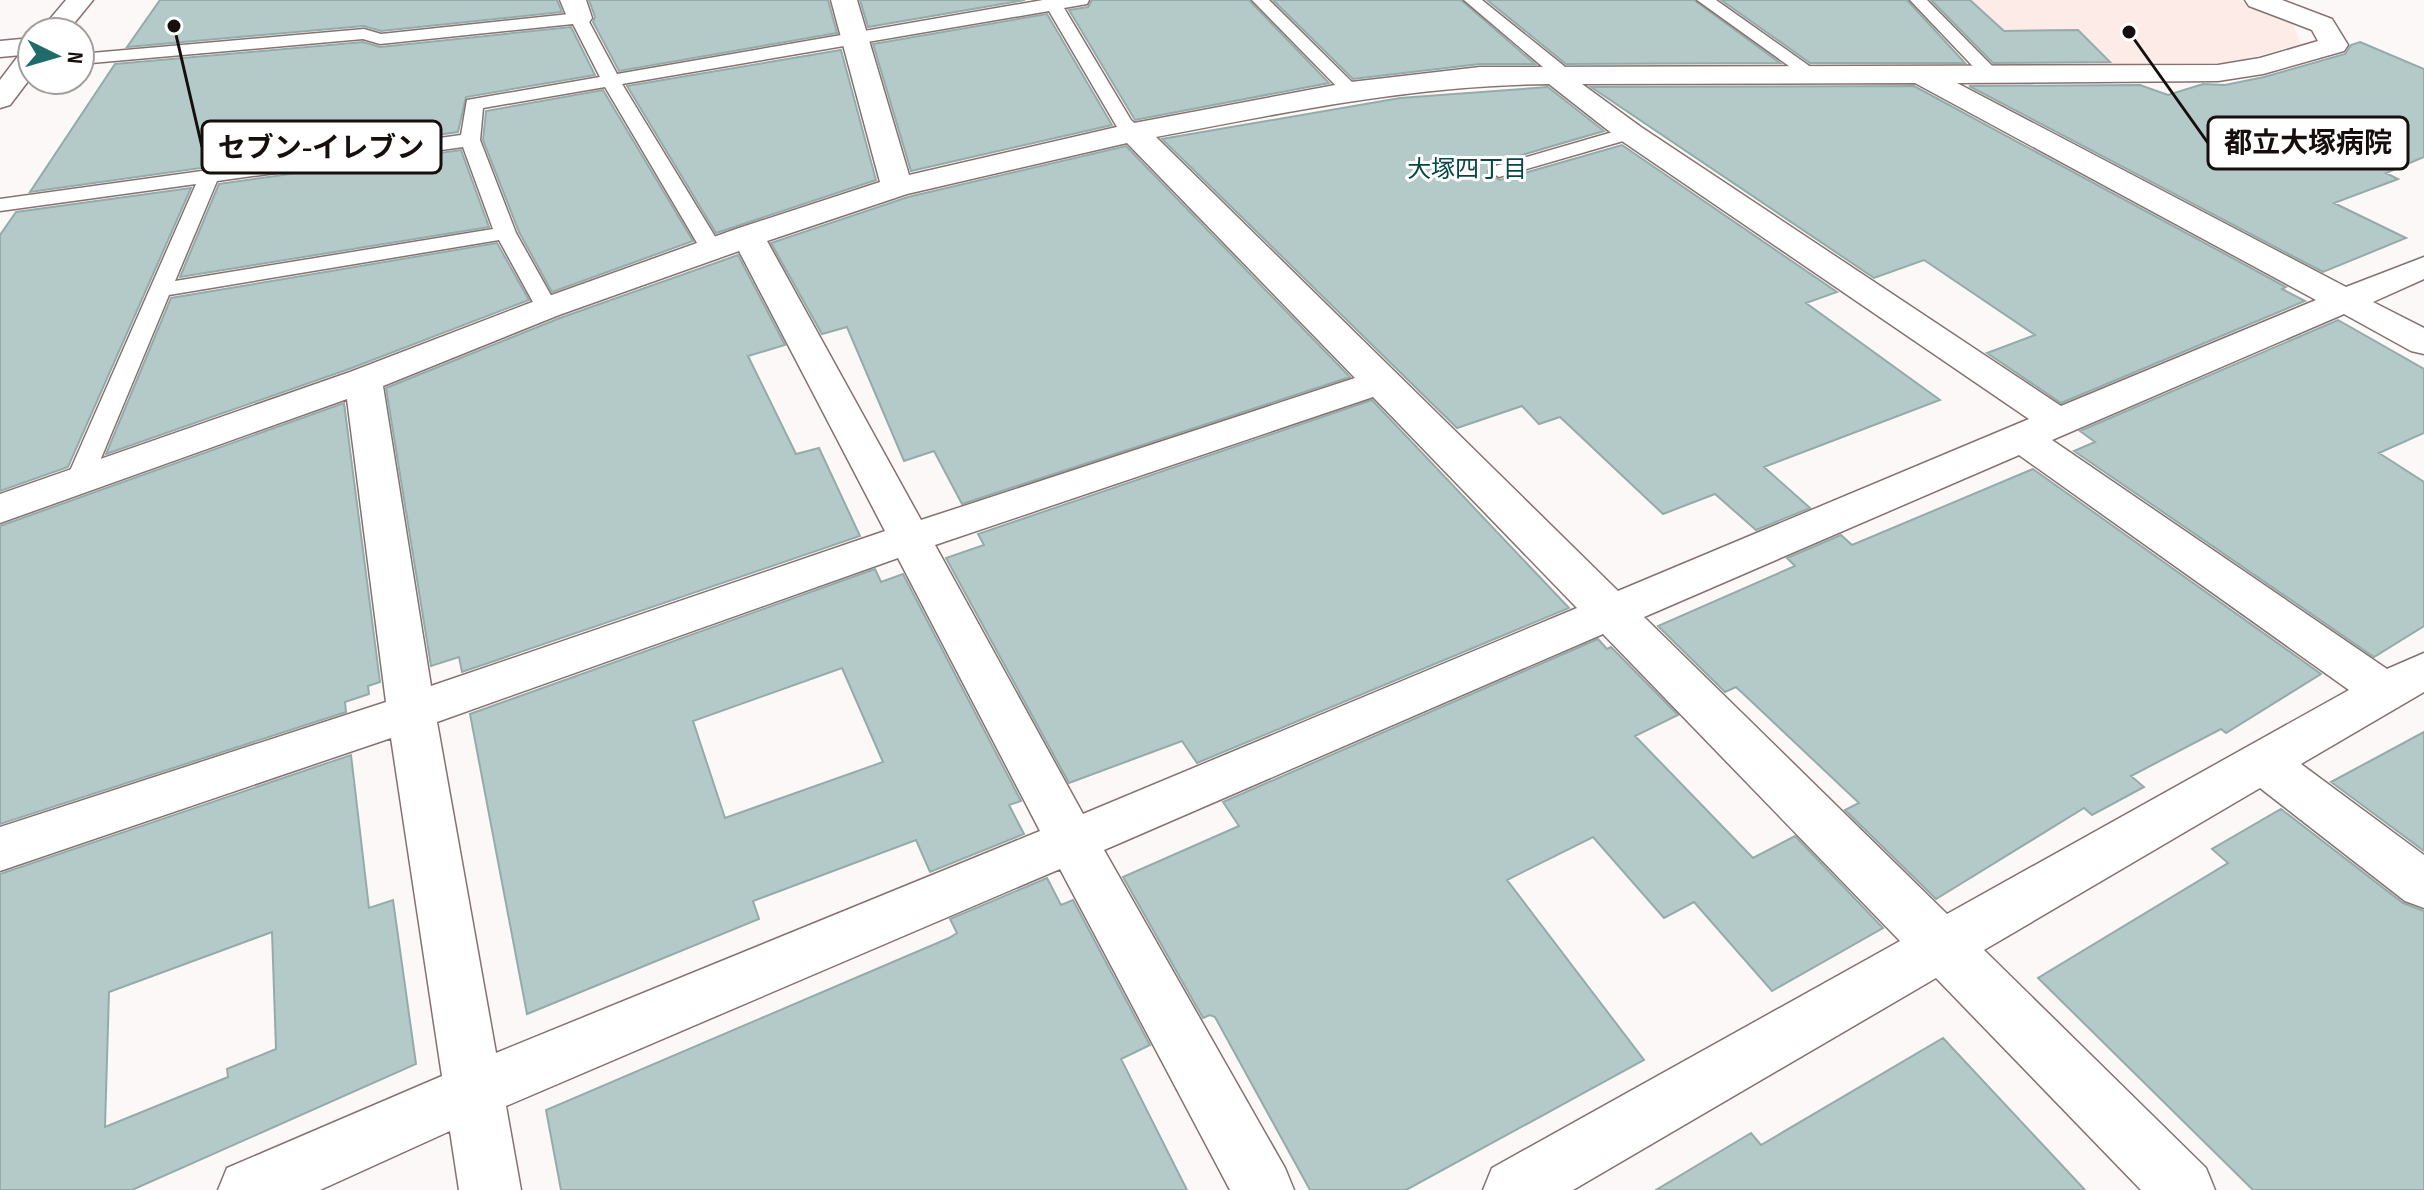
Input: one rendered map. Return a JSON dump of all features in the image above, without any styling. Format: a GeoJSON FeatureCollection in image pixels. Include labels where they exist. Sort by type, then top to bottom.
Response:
{"type":"FeatureCollection","features":[{"type":"Feature","properties":{"kind":"street"},"geometry":{"type":"LineString","coordinates":[[66,16],[80,0]]}},
{"type":"Feature","properties":{"kind":"street"},"geometry":{"type":"LineString","coordinates":[[844,0],[897,187]]}},
{"type":"Feature","properties":{"kind":"street"},"geometry":{"type":"LineString","coordinates":[[0,509],[363,380],[547,308],[730,242],[897,187],[1134,132],[1351,91],[1480,76],[2218,73],[2263,66],[2334,45],[2323,25],[2258,0]]}},
{"type":"Feature","properties":{"kind":"street"},"geometry":{"type":"LineString","coordinates":[[1514,1190],[2405,681],[2040,430],[1562,83],[1561,76]]}},
{"type":"Feature","properties":{"kind":"street"},"geometry":{"type":"LineString","coordinates":[[1923,76],[2424,343]]}},
{"type":"Feature","properties":{"kind":"street"},"geometry":{"type":"LineString","coordinates":[[0,99],[16,77]]}},
{"type":"Feature","properties":{"kind":"street"},"geometry":{"type":"LineString","coordinates":[[1134,132],[2184,1190]]}},
{"type":"Feature","properties":{"kind":"street"},"geometry":{"type":"LineString","coordinates":[[730,242],[910,538],[1263,1190]]}},
{"type":"Feature","properties":{"kind":"street"},"geometry":{"type":"LineString","coordinates":[[249,1190],[474,1091],[1072,841],[2424,267]]}},
{"type":"Feature","properties":{"kind":"street"},"geometry":{"type":"LineString","coordinates":[[363,380],[411,712],[490,1190]]}},
{"type":"Feature","properties":{"kind":"street"},"geometry":{"type":"LineString","coordinates":[[0,849],[411,712],[910,538],[1383,381]]}},
{"type":"Feature","properties":{"kind":"street"},"geometry":{"type":"LineString","coordinates":[[2261,761],[2424,885]]}},
{"type":"Feature","properties":{"kind":"lane"},"geometry":{"type":"LineString","coordinates":[[547,308],[505,233],[470,140],[474,104],[1053,2],[1081,0]]}},
{"type":"Feature","properties":{"kind":"lane"},"geometry":{"type":"LineString","coordinates":[[1260,0],[1351,91]]}},
{"type":"Feature","properties":{"kind":"lane"},"geometry":{"type":"LineString","coordinates":[[1472,0],[1558,70],[1561,76]]}},
{"type":"Feature","properties":{"kind":"lane"},"geometry":{"type":"LineString","coordinates":[[1705,0],[1813,75]]}},
{"type":"Feature","properties":{"kind":"lane"},"geometry":{"type":"LineString","coordinates":[[1918,0],[1991,75]]}},
{"type":"Feature","properties":{"kind":"lane"},"geometry":{"type":"LineString","coordinates":[[1053,2],[1124,123],[1134,132]]}},
{"type":"Feature","properties":{"kind":"lane"},"geometry":{"type":"LineString","coordinates":[[96,58],[364,34],[380,39],[576,9],[611,81],[730,242]]}},
{"type":"Feature","properties":{"kind":"lane"},"geometry":{"type":"LineString","coordinates":[[1499,171],[1630,133]]}},
{"type":"Feature","properties":{"kind":"lane"},"geometry":{"type":"LineString","coordinates":[[0,205],[470,140]]}},
{"type":"Feature","properties":{"kind":"lane"},"geometry":{"type":"LineString","coordinates":[[79,480],[209,177]]}},
{"type":"Feature","properties":{"kind":"lane"},"geometry":{"type":"LineString","coordinates":[[160,290],[505,233]]}},
{"type":"Feature","properties":{"kind":"shaded area"},"geometry":{"type":"Polygon","coordinates":[[[1928,0],[2238,0],[2292,21],[2301,44],[2218,67],[1997,67],[1928,0]]]}},
{"type":"Feature","properties":{"kind":"building"},"geometry":{"type":"Polygon","coordinates":[[[160,0],[557,0],[562,12],[381,31],[364,26],[127,47],[160,0]]]}},
{"type":"Feature","properties":{"kind":"building"},"geometry":{"type":"Polygon","coordinates":[[[589,0],[828,0],[837,33],[619,71],[593,22],[595,17],[589,0]]]}},
{"type":"Feature","properties":{"kind":"building"},"geometry":{"type":"Polygon","coordinates":[[[860,0],[1025,0],[868,27],[860,0]]]}},
{"type":"Feature","properties":{"kind":"building"},"geometry":{"type":"Polygon","coordinates":[[[1092,0],[1249,0],[1329,83],[1135,120],[1069,10],[1088,7],[1092,0]]]}},
{"type":"Feature","properties":{"kind":"building"},"geometry":{"type":"Polygon","coordinates":[[[1273,0],[1461,0],[1535,64],[1480,64],[1353,79],[1273,0]]]}},
{"type":"Feature","properties":{"kind":"building"},"geometry":{"type":"Polygon","coordinates":[[[1487,0],[1694,0],[1780,63],[1566,64],[1487,0]]]}},
{"type":"Feature","properties":{"kind":"building"},"geometry":{"type":"Polygon","coordinates":[[[1721,0],[1907,0],[1965,63],[1810,63],[1721,0]]]}},
{"type":"Feature","properties":{"kind":"building"},"geometry":{"type":"Polygon","coordinates":[[[1931,0],[1970,0],[2004,31],[2078,30],[2110,62],[1993,63],[1931,0]]]}},
{"type":"Feature","properties":{"kind":"building"},"geometry":{"type":"Polygon","coordinates":[[[1047,14],[1112,125],[911,171],[873,44],[1047,14]]]}},
{"type":"Feature","properties":{"kind":"building"},"geometry":{"type":"Polygon","coordinates":[[[571,27],[595,75],[466,97],[458,132],[30,192],[115,64],[363,42],[380,47],[571,27]]]}},
{"type":"Feature","properties":{"kind":"building"},"geometry":{"type":"Polygon","coordinates":[[[2360,42],[2424,69],[2424,157],[2386,173],[2398,179],[2334,203],[2406,238],[2323,272],[1969,86],[2140,85],[2168,95],[2203,84],[2225,85],[2264,77],[2345,54],[2351,45],[2360,42]]]}},
{"type":"Feature","properties":{"kind":"building"},"geometry":{"type":"Polygon","coordinates":[[[841,50],[876,180],[716,233],[627,86],[841,50]]]}},
{"type":"Feature","properties":{"kind":"building"},"geometry":{"type":"Polygon","coordinates":[[[1914,86],[2286,287],[2282,289],[2305,301],[2061,403],[1987,353],[2035,335],[1924,260],[1874,278],[1591,87],[1914,86]]]}},
{"type":"Feature","properties":{"kind":"building"},"geometry":{"type":"Polygon","coordinates":[[[1548,87],[1604,131],[1491,164],[1487,174],[1500,180],[1622,145],[1837,292],[1806,303],[1940,400],[1764,467],[1810,508],[1756,530],[1715,494],[1663,514],[1560,417],[1539,424],[1522,406],[1457,428],[1162,139],[1400,98],[1548,87]]]}},
{"type":"Feature","properties":{"kind":"building"},"geometry":{"type":"Polygon","coordinates":[[[603,90],[693,241],[552,292],[519,232],[483,140],[486,111],[603,90]]]}},
{"type":"Feature","properties":{"kind":"building"},"geometry":{"type":"Polygon","coordinates":[[[1126,146],[1350,377],[962,504],[934,451],[904,461],[847,327],[822,334],[771,243],[908,197],[1126,146]]]}},
{"type":"Feature","properties":{"kind":"building"},"geometry":{"type":"Polygon","coordinates":[[[461,150],[489,227],[180,277],[219,184],[461,150]]]}},
{"type":"Feature","properties":{"kind":"building"},"geometry":{"type":"Polygon","coordinates":[[[191,188],[68,467],[0,491],[0,235],[16,212],[191,188]]]}},
{"type":"Feature","properties":{"kind":"building"},"geometry":{"type":"Polygon","coordinates":[[[497,243],[529,300],[349,369],[106,454],[171,298],[497,243]]]}},
{"type":"Feature","properties":{"kind":"building"},"geometry":{"type":"Polygon","coordinates":[[[738,255],[785,345],[748,356],[796,454],[819,448],[860,536],[462,672],[459,657],[431,666],[386,388],[560,318],[738,255]]]}},
{"type":"Feature","properties":{"kind":"building"},"geometry":{"type":"Polygon","coordinates":[[[2338,320],[2424,369],[2424,433],[2379,453],[2424,482],[2424,626],[2374,657],[2074,451],[2095,442],[2080,431],[2338,320]]]}},
{"type":"Feature","properties":{"kind":"building"},"geometry":{"type":"Polygon","coordinates":[[[1372,400],[1569,608],[1197,763],[1182,741],[1069,783],[946,558],[984,545],[978,534],[1372,400]]]}},
{"type":"Feature","properties":{"kind":"building"},"geometry":{"type":"Polygon","coordinates":[[[344,403],[380,682],[368,686],[369,694],[345,702],[346,712],[0,824],[0,526],[344,403]]]}},
{"type":"Feature","properties":{"kind":"building"},"geometry":{"type":"Polygon","coordinates":[[[2033,469],[2321,674],[2226,733],[2221,729],[2131,776],[2144,787],[2092,815],[2084,808],[1936,899],[1845,810],[1859,803],[1736,687],[1725,692],[1658,626],[1795,566],[1787,558],[1841,535],[1852,545],[2033,469]]]}},
{"type":"Feature","properties":{"kind":"building"},"geometry":{"type":"Polygon","coordinates":[[[875,569],[881,582],[903,574],[1021,801],[1009,805],[1024,834],[930,872],[916,840],[753,901],[759,919],[527,1014],[470,714],[875,569]],[[842,668],[693,721],[725,818],[883,762],[842,668]]]}},
{"type":"Feature","properties":{"kind":"building"},"geometry":{"type":"Polygon","coordinates":[[[1598,639],[1607,649],[1611,647],[1678,715],[1635,736],[1753,858],[1795,836],[1883,928],[1772,991],[1694,902],[1664,918],[1593,837],[1507,880],[1644,1060],[1406,1190],[1310,1190],[1215,1017],[1210,1015],[1203,1018],[1123,877],[1239,826],[1223,802],[1598,639]]]}},
{"type":"Feature","properties":{"kind":"building"},"geometry":{"type":"Polygon","coordinates":[[[2424,732],[2424,851],[2331,782],[2424,732]]]}},
{"type":"Feature","properties":{"kind":"building"},"geometry":{"type":"Polygon","coordinates":[[[351,755],[369,908],[393,900],[416,1064],[132,1190],[0,1190],[0,874],[351,755]],[[272,932],[109,992],[105,1127],[228,1077],[227,1069],[276,1049],[272,932]]]}},
{"type":"Feature","properties":{"kind":"building"},"geometry":{"type":"Polygon","coordinates":[[[2281,809],[2403,903],[2424,911],[2424,1190],[2253,1190],[2038,978],[2228,863],[2212,849],[2281,809]]]}},
{"type":"Feature","properties":{"kind":"building"},"geometry":{"type":"Polygon","coordinates":[[[1047,878],[1061,905],[1073,900],[1150,1045],[1121,1059],[1187,1190],[561,1190],[546,1110],[949,938],[957,933],[950,919],[1047,878]]]}},
{"type":"Feature","properties":{"kind":"building"},"geometry":{"type":"Polygon","coordinates":[[[1943,1038],[2085,1190],[1656,1190],[1751,1133],[1761,1145],[1943,1038]]]}},
{"type":"Feature","properties":{"kind":"place","name":"セブン-イレブン"},"geometry":{"type":"Point","coordinates":[174,26]}},
{"type":"Feature","properties":{"kind":"place","name":"都立大塚病院"},"geometry":{"type":"Point","coordinates":[2129,32]}},
{"type":"Feature","properties":{"kind":"district","name":"大塚四丁目"},"geometry":{"type":"Point","coordinates":[1467,169]}}]}
